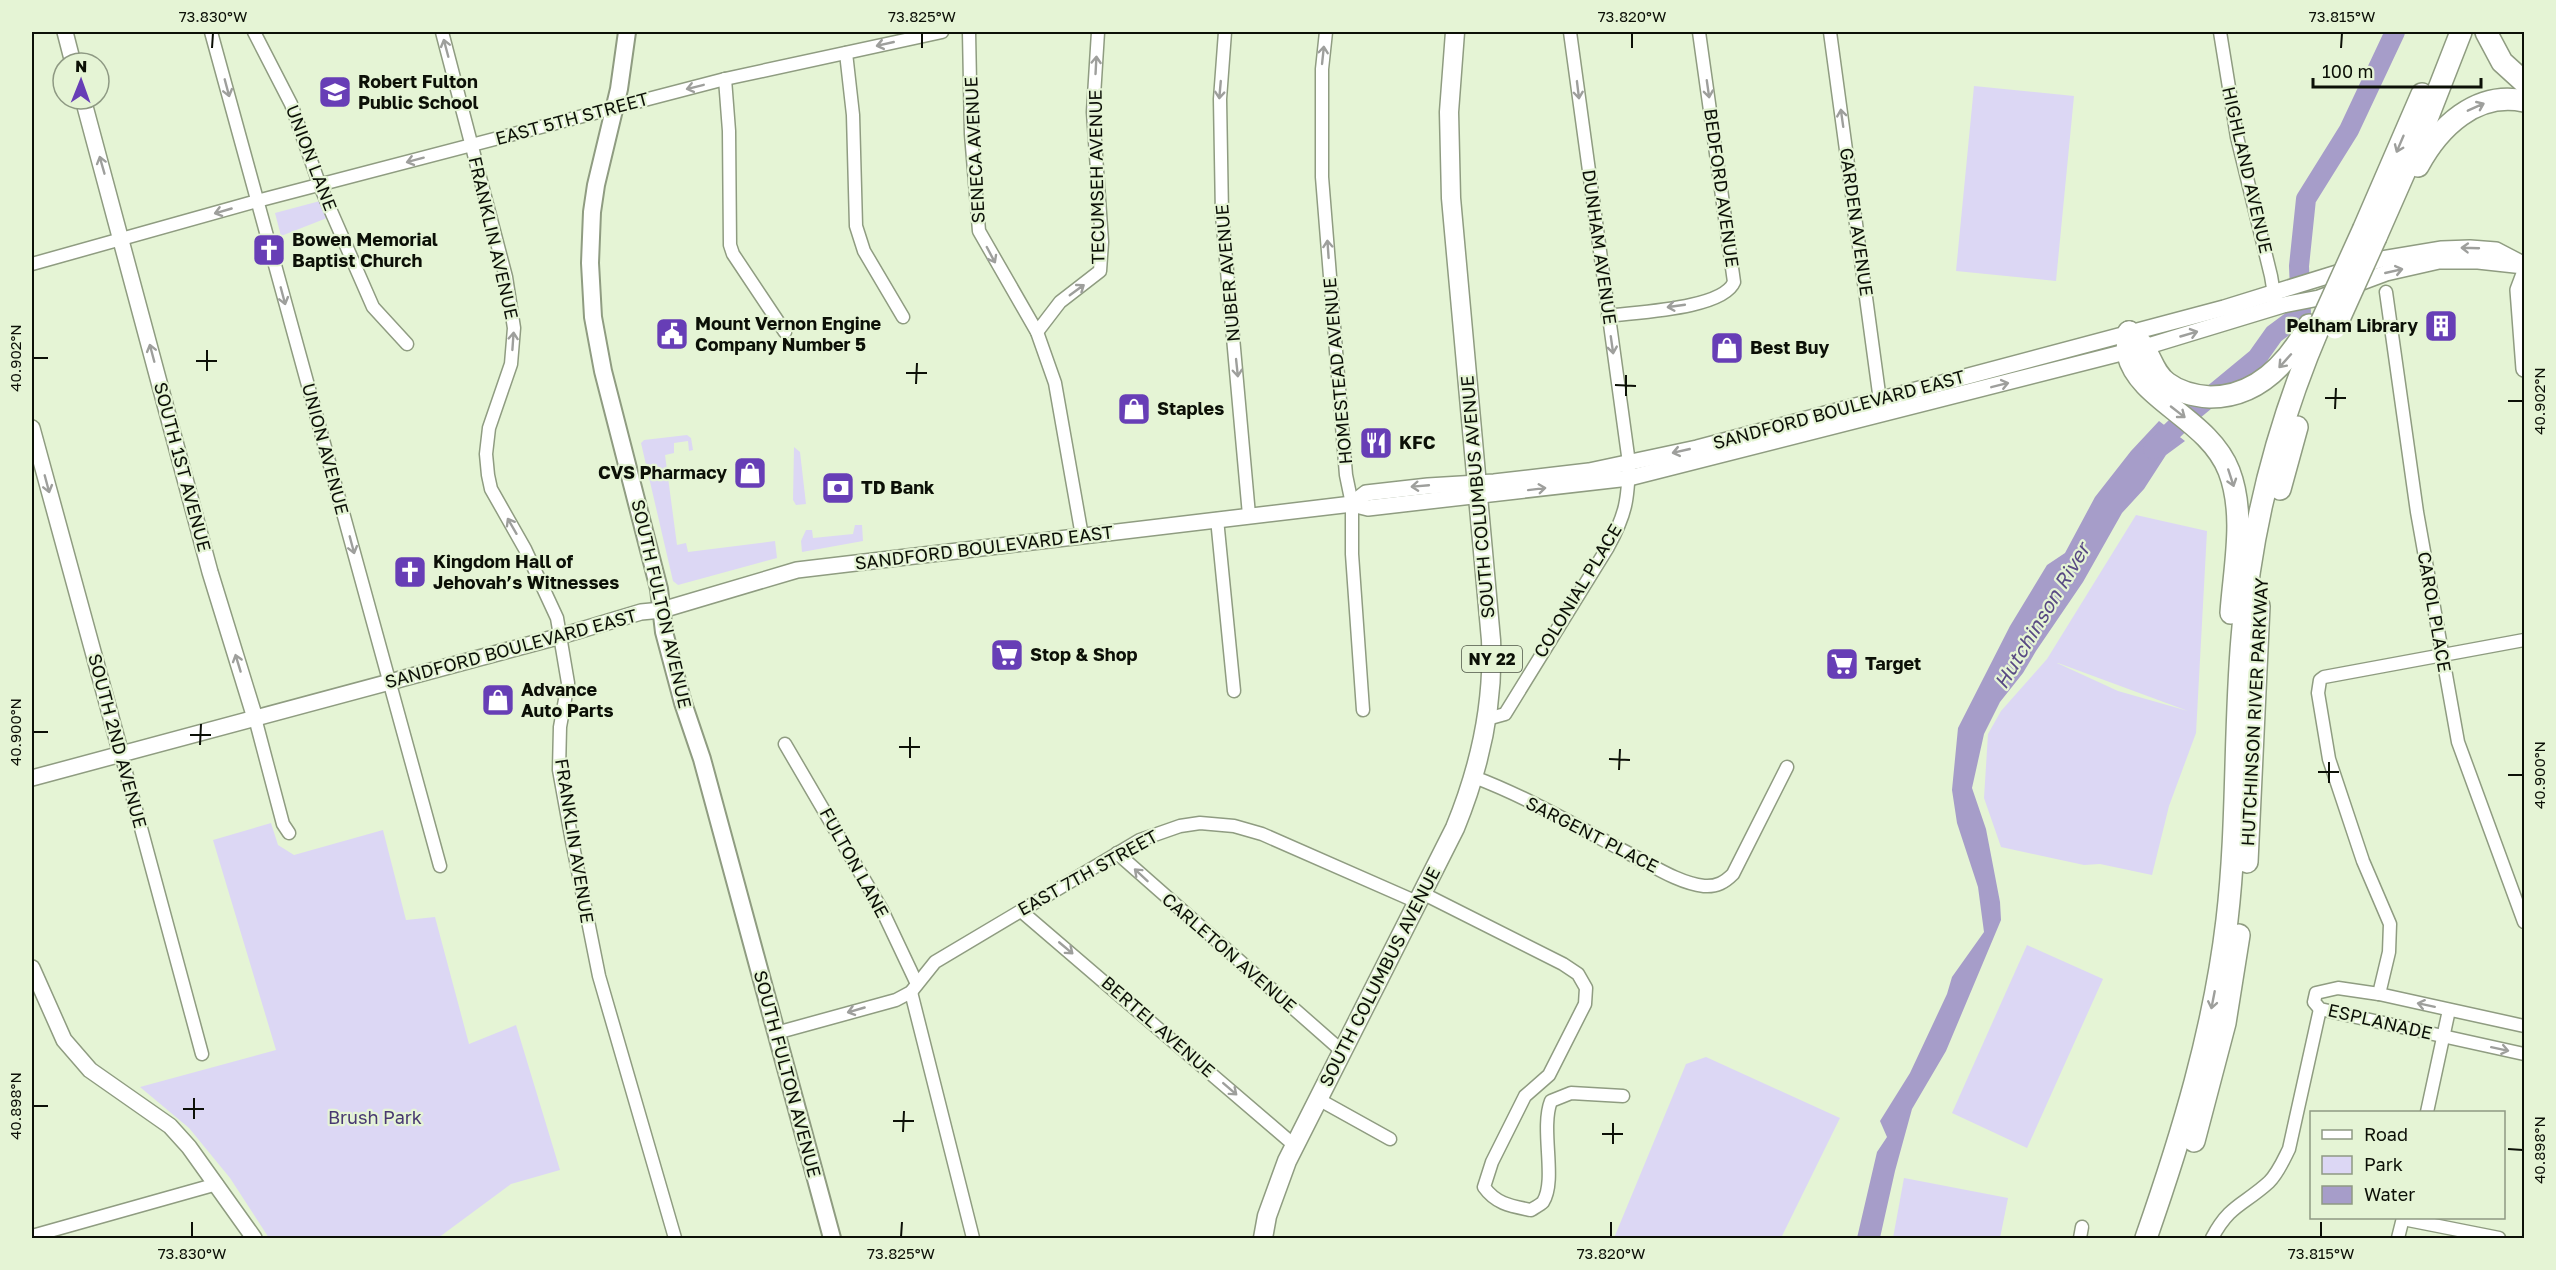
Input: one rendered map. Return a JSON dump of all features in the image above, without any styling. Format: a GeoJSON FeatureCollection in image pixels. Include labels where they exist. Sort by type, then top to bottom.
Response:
{"type":"FeatureCollection","features":[{"type":"Feature","properties":{"kind":"highway","name":"HUTCHINSON RIVER PARKWAY"},"geometry":{"type":"LineString","coordinates":[[2146,1239],[2176,1150],[2203,1049],[2224,941],[2233,844],[2240,656],[2254,542],[2265,489],[2282,428],[2322,317],[2370,233],[2446,32]]}},
{"type":"Feature","properties":{"kind":"highway","name":"HUTCHINSON RIVER PARKWAY"},"geometry":{"type":"LineString","coordinates":[[2370,233],[2386,214],[2461,32]]}},
{"type":"Feature","properties":{"kind":"highway"},"geometry":{"type":"LineString","coordinates":[[2486,32],[2502,62],[2524,82]]}},
{"type":"Feature","properties":{"kind":"highway"},"geometry":{"type":"LineString","coordinates":[[2386,214],[2430,147],[2454,120],[2472,108],[2492,101],[2524,101]]}},
{"type":"Feature","properties":{"kind":"highway","name":"HUTCHINSON RIVER PARKWAY"},"geometry":{"type":"LineString","coordinates":[[2160,1239],[2203,1109],[2217,1056],[2234,973],[2246,879],[2259,612],[2270,533],[2322,317]]}},
{"type":"Feature","properties":{"kind":"highway"},"geometry":{"type":"LineString","coordinates":[[2162,389],[2205,396],[2223,396],[2243,391],[2281,366],[2322,317]]}},
{"type":"Feature","properties":{"kind":"highway"},"geometry":{"type":"LineString","coordinates":[[2134,343],[2136,372],[2162,389],[2216,446],[2227,466],[2237,504],[2228,684],[2227,795],[2233,844]]}},
{"type":"Feature","properties":{"kind":"main road","name":"SOUTH FULTON AVENUE"},"geometry":{"type":"LineString","coordinates":[[627,32],[592,212],[590,245],[592,301],[603,371],[657,578],[664,632],[681,697],[700,750],[831,1239]]}},
{"type":"Feature","properties":{"kind":"main road","name":"SOUTH COLUMBUS AVENUE"},"geometry":{"type":"LineString","coordinates":[[1263,1239],[1274,1193],[1294,1145],[1455,828],[1474,777],[1488,719],[1491,640],[1451,198],[1449,111],[1455,32]]}},
{"type":"Feature","properties":{"kind":"street"},"geometry":{"type":"LineString","coordinates":[[65,32],[71,51]]}},
{"type":"Feature","properties":{"kind":"street","name":"UNION AVENUE"},"geometry":{"type":"LineString","coordinates":[[212,32],[440,866]]}},
{"type":"Feature","properties":{"kind":"street","name":"UNION LANE"},"geometry":{"type":"LineString","coordinates":[[254,32],[291,104],[320,186],[373,307],[407,344]]}},
{"type":"Feature","properties":{"kind":"street","name":"FRANKLIN AVENUE"},"geometry":{"type":"LineString","coordinates":[[442,32],[506,277],[514,328],[511,364],[489,428],[486,454],[488,475],[491,489],[543,585],[557,618],[568,683],[560,727],[560,770],[571,836],[599,976],[675,1239]]}},
{"type":"Feature","properties":{"kind":"street","name":"EAST 5TH STREET"},"geometry":{"type":"LineString","coordinates":[[32,264],[257,201],[725,79],[942,32]]}},
{"type":"Feature","properties":{"kind":"street","name":"SENECA AVENUE"},"geometry":{"type":"LineString","coordinates":[[969,32],[971,134],[979,231],[1037,332],[1056,383],[1082,536]]}},
{"type":"Feature","properties":{"kind":"street","name":"TECUMSEH AVENUE"},"geometry":{"type":"LineString","coordinates":[[1037,332],[1060,302],[1100,271],[1101,242],[1094,112],[1098,32]]}},
{"type":"Feature","properties":{"kind":"street","name":"NUBER AVENUE"},"geometry":{"type":"LineString","coordinates":[[1226,32],[1220,99],[1222,215],[1249,515]]}},
{"type":"Feature","properties":{"kind":"street","name":"HOMESTEAD AVENUE"},"geometry":{"type":"LineString","coordinates":[[1326,32],[1322,69],[1322,177],[1346,475],[1352,504],[1352,554],[1363,710]]}},
{"type":"Feature","properties":{"kind":"street","name":"DUNHAM AVENUE"},"geometry":{"type":"LineString","coordinates":[[1570,32],[1629,471]]}},
{"type":"Feature","properties":{"kind":"street","name":"BEDFORD AVENUE"},"geometry":{"type":"LineString","coordinates":[[1608,316],[1706,302],[1723,295],[1731,289],[1734,282],[1700,32]]}},
{"type":"Feature","properties":{"kind":"street","name":"GARDEN AVENUE"},"geometry":{"type":"LineString","coordinates":[[1830,32],[1881,406]]}},
{"type":"Feature","properties":{"kind":"street","name":"HIGHLAND AVENUE"},"geometry":{"type":"LineString","coordinates":[[2220,32],[2236,137],[2278,299]]}},
{"type":"Feature","properties":{"kind":"street"},"geometry":{"type":"LineString","coordinates":[[846,53],[853,115],[856,226],[864,251],[903,318]]}},
{"type":"Feature","properties":{"kind":"street"},"geometry":{"type":"LineString","coordinates":[[725,79],[729,131],[730,245],[733,254],[784,332]]}},
{"type":"Feature","properties":{"kind":"street","name":"SOUTH 1ST AVENUE"},"geometry":{"type":"LineString","coordinates":[[86,111],[210,572],[255,718],[283,824],[289,833]]}},
{"type":"Feature","properties":{"kind":"street","name":"SANDFORD BOULEVARD EAST"},"geometry":{"type":"LineString","coordinates":[[32,778],[561,636],[641,612],[662,610],[686,601],[797,570],[1352,504],[1366,493],[1454,483],[1478,490],[1589,471],[1629,471],[2134,343],[2278,299],[2321,279],[2382,259],[2442,249],[2470,248],[2496,250],[2524,266]]}},
{"type":"Feature","properties":{"kind":"street","name":"SANDFORD BOULEVARD EAST"},"geometry":{"type":"LineString","coordinates":[[2134,343],[2278,299],[2322,317],[2385,273],[2439,261],[2478,261],[2524,266]]}},
{"type":"Feature","properties":{"kind":"street"},"geometry":{"type":"LineString","coordinates":[[2524,274],[2518,290],[2524,369]]}},
{"type":"Feature","properties":{"kind":"street","name":"CAROL PLACE"},"geometry":{"type":"LineString","coordinates":[[2386,292],[2417,512],[2457,742],[2524,922]]}},
{"type":"Feature","properties":{"kind":"street","name":"SOUTH 2ND AVENUE"},"geometry":{"type":"LineString","coordinates":[[32,428],[202,1053]]}},
{"type":"Feature","properties":{"kind":"street","name":"COLONIAL PLACE"},"geometry":{"type":"LineString","coordinates":[[1488,719],[1505,714],[1608,547],[1626,507],[1629,471]]}},
{"type":"Feature","properties":{"kind":"street"},"geometry":{"type":"LineString","coordinates":[[1217,519],[1234,691]]}},
{"type":"Feature","properties":{"kind":"street"},"geometry":{"type":"LineString","coordinates":[[2379,994],[2389,952],[2390,924],[2363,861],[2332,767],[2318,686],[2324,677],[2524,640]]}},
{"type":"Feature","properties":{"kind":"street","name":"FULTON LANE"},"geometry":{"type":"LineString","coordinates":[[785,744],[882,910],[914,988],[973,1239]]}},
{"type":"Feature","properties":{"kind":"street","name":"SARGENT PLACE"},"geometry":{"type":"LineString","coordinates":[[1474,777],[1665,872],[1695,884],[1712,886],[1723,883],[1733,874],[1787,767]]}},
{"type":"Feature","properties":{"kind":"street","name":"EAST 7TH STREET"},"geometry":{"type":"LineString","coordinates":[[776,1033],[896,1000],[914,988],[935,962],[1117,853],[1140,840],[1180,826],[1200,823],[1234,826],[1262,834],[1420,897],[1563,964],[1578,974],[1586,988],[1585,1004],[1549,1075],[1525,1096],[1492,1162],[1484,1187],[1492,1198],[1508,1206],[1531,1210],[1542,1202],[1547,1186],[1546,1114],[1551,1101],[1570,1093],[1623,1096]]}},
{"type":"Feature","properties":{"kind":"street","name":"CARLETON AVENUE"},"geometry":{"type":"LineString","coordinates":[[1117,853],[1343,1052]]}},
{"type":"Feature","properties":{"kind":"street","name":"BERTEL AVENUE"},"geometry":{"type":"LineString","coordinates":[[1021,911],[1294,1145]]}},
{"type":"Feature","properties":{"kind":"street"},"geometry":{"type":"LineString","coordinates":[[32,968],[64,1040],[90,1070],[170,1126],[217,1184],[254,1239]]}},
{"type":"Feature","properties":{"kind":"street","name":"ESPLANADE"},"geometry":{"type":"LineString","coordinates":[[2524,1026],[2379,994],[2338,988],[2316,993],[2314,1002],[2320,1009],[2524,1054]]}},
{"type":"Feature","properties":{"kind":"street"},"geometry":{"type":"LineString","coordinates":[[2212,1239],[2219,1224],[2232,1209],[2272,1178],[2289,1149],[2320,1009]]}},
{"type":"Feature","properties":{"kind":"street"},"geometry":{"type":"LineString","coordinates":[[2427,1111],[2449,1010]]}},
{"type":"Feature","properties":{"kind":"street"},"geometry":{"type":"LineString","coordinates":[[1318,1099],[1390,1139]]}},
{"type":"Feature","properties":{"kind":"street"},"geometry":{"type":"LineString","coordinates":[[32,1236],[217,1184]]}},
{"type":"Feature","properties":{"kind":"street"},"geometry":{"type":"LineString","coordinates":[[2398,1239],[2403,1219]]}},
{"type":"Feature","properties":{"kind":"street"},"geometry":{"type":"LineString","coordinates":[[2408,1219],[2499,1239]]}},
{"type":"Feature","properties":{"kind":"green space"},"geometry":{"type":"Polygon","coordinates":[[[1974,86],[2074,96],[2056,281],[1956,271],[1974,86]]]}},
{"type":"Feature","properties":{"kind":"green space"},"geometry":{"type":"Polygon","coordinates":[[[320,201],[327,218],[281,236],[275,213],[320,201]]]}},
{"type":"Feature","properties":{"kind":"green space"},"geometry":{"type":"Polygon","coordinates":[[[687,435],[691,438],[693,450],[689,451],[688,441],[674,443],[674,453],[665,455],[677,545],[686,543],[688,552],[775,541],[777,558],[678,585],[673,581],[641,443],[644,440],[687,435]]]}},
{"type":"Feature","properties":{"kind":"green space"},"geometry":{"type":"Polygon","coordinates":[[[794,447],[800,452],[806,504],[796,505],[793,500],[794,447]]]}},
{"type":"Feature","properties":{"kind":"green space"},"geometry":{"type":"Polygon","coordinates":[[[2136,515],[2207,531],[2196,733],[2169,806],[2152,875],[2100,864],[2084,865],[2001,847],[1984,798],[1988,734],[2001,711],[2047,659],[2136,515]],[[2057,663],[2118,691],[2188,711],[2057,663]]]}},
{"type":"Feature","properties":{"kind":"green space"},"geometry":{"type":"Polygon","coordinates":[[[855,525],[862,525],[863,541],[802,552],[801,541],[806,530],[812,530],[813,538],[853,534],[855,525]]]}},
{"type":"Feature","properties":{"kind":"green space","name":"Brush Park"},"geometry":{"type":"Polygon","coordinates":[[[271,823],[278,845],[294,855],[383,830],[406,920],[435,917],[469,1044],[516,1025],[560,1170],[511,1184],[438,1238],[269,1238],[230,1178],[189,1128],[140,1087],[276,1050],[213,840],[271,823]]]}},
{"type":"Feature","properties":{"kind":"green space"},"geometry":{"type":"Polygon","coordinates":[[[2027,945],[2103,979],[2027,1148],[1952,1113],[2027,945]]]}},
{"type":"Feature","properties":{"kind":"green space"},"geometry":{"type":"Polygon","coordinates":[[[1706,1057],[1840,1118],[1781,1238],[1614,1238],[1686,1064],[1706,1057]]]}},
{"type":"Feature","properties":{"kind":"green space"},"geometry":{"type":"Polygon","coordinates":[[[1904,1178],[2008,1198],[2000,1238],[1893,1238],[1904,1178]]]}},
{"type":"Feature","properties":{"kind":"water"},"geometry":{"type":"Polygon","coordinates":[[[2159,421],[2185,441],[2166,455],[2144,489],[2122,513],[2083,582],[2023,673],[2000,702],[1984,734],[1972,788],[1986,829],[2000,902],[2001,920],[1946,1051],[1912,1109],[1880,1238],[1857,1238],[1877,1152],[1887,1137],[1880,1121],[1910,1073],[1947,994],[1952,977],[1984,932],[1978,887],[1957,823],[1952,790],[1958,728],[2010,626],[2047,565],[2065,553],[2095,497],[2131,451],[2159,421]]]}},
{"type":"Feature","properties":{"kind":"waterway","name":"Hutchinson River"},"geometry":{"type":"LineString","coordinates":[[2153,449],[2194,410],[2257,358],[2274,334],[2301,314],[2299,266],[2306,199],[2349,130],[2395,32]]}},
{"type":"Feature","properties":{"kind":"place","name":"Robert Fulton Public School"},"geometry":{"type":"Point","coordinates":[335,92]}},
{"type":"Feature","properties":{"kind":"place","name":"Bowen Memorial Baptist Church"},"geometry":{"type":"Point","coordinates":[269,250]}},
{"type":"Feature","properties":{"kind":"place","name":"Pelham Library"},"geometry":{"type":"Point","coordinates":[2441,326]}},
{"type":"Feature","properties":{"kind":"place","name":"Mount Vernon Engine Company Number 5"},"geometry":{"type":"Point","coordinates":[672,334]}},
{"type":"Feature","properties":{"kind":"place","name":"Best Buy"},"geometry":{"type":"Point","coordinates":[1727,348]}},
{"type":"Feature","properties":{"kind":"place","name":"Staples"},"geometry":{"type":"Point","coordinates":[1134,409]}},
{"type":"Feature","properties":{"kind":"place","name":"KFC"},"geometry":{"type":"Point","coordinates":[1376,443]}},
{"type":"Feature","properties":{"kind":"place","name":"CVS Pharmacy"},"geometry":{"type":"Point","coordinates":[750,473]}},
{"type":"Feature","properties":{"kind":"place","name":"TD Bank"},"geometry":{"type":"Point","coordinates":[838,488]}},
{"type":"Feature","properties":{"kind":"place","name":"Kingdom Hall of Jehovah’s Witnesses"},"geometry":{"type":"Point","coordinates":[410,572]}},
{"type":"Feature","properties":{"kind":"place","name":"Stop & Shop"},"geometry":{"type":"Point","coordinates":[1007,655]}},
{"type":"Feature","properties":{"kind":"place","name":"Target"},"geometry":{"type":"Point","coordinates":[1842,664]}},
{"type":"Feature","properties":{"kind":"place","name":"Advance Auto Parts"},"geometry":{"type":"Point","coordinates":[498,700]}}]}
